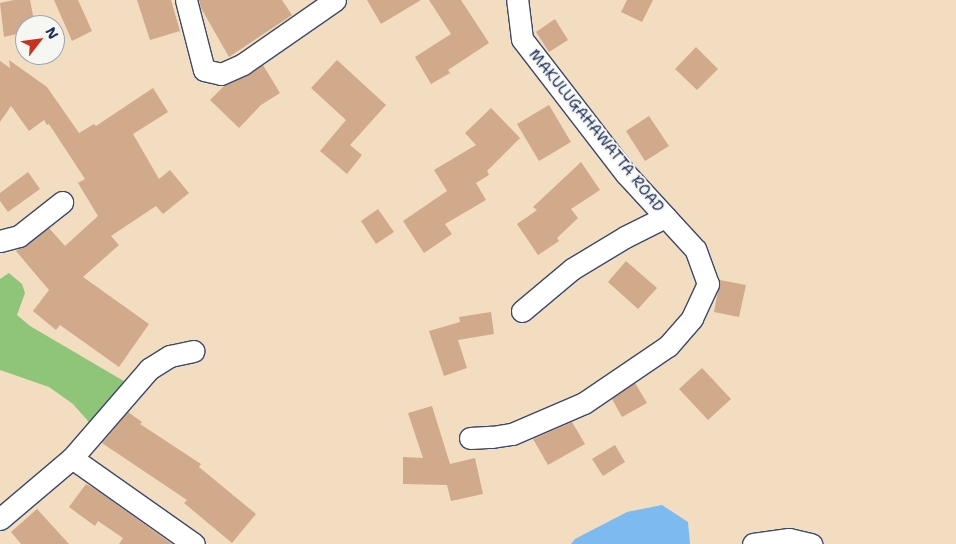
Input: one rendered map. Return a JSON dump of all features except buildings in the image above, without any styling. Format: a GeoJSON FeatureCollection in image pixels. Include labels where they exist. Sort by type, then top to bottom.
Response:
{"type":"FeatureCollection","features":[{"type":"Feature","properties":{"kind":"street"},"geometry":{"type":"LineString","coordinates":[[186,0],[204,70],[221,74],[244,64],[335,0]]}},
{"type":"Feature","properties":{"kind":"street","name":"MAKULUGAHAWATTA ROAD"},"geometry":{"type":"LineString","coordinates":[[470,438],[512,434],[584,403],[668,346],[692,318],[708,284],[695,249],[626,174],[522,39],[517,0]]}},
{"type":"Feature","properties":{"kind":"street"},"geometry":{"type":"LineString","coordinates":[[0,241],[19,236],[62,202]]}},
{"type":"Feature","properties":{"kind":"street"},"geometry":{"type":"LineString","coordinates":[[522,311],[572,269],[625,237],[665,217]]}},
{"type":"Feature","properties":{"kind":"street"},"geometry":{"type":"LineString","coordinates":[[0,519],[72,458],[149,370],[170,356],[193,352]]}},
{"type":"Feature","properties":{"kind":"street"},"geometry":{"type":"LineString","coordinates":[[72,458],[194,544]]}},
{"type":"Feature","properties":{"kind":"street"},"geometry":{"type":"LineString","coordinates":[[753,544],[789,539],[811,544]]}},
{"type":"Feature","properties":{"kind":"green space"},"geometry":{"type":"Polygon","coordinates":[[[9,273],[22,284],[25,293],[17,315],[30,326],[134,387],[96,430],[73,404],[49,387],[0,370],[0,279],[9,273]]]}},
{"type":"Feature","properties":{"kind":"water"},"geometry":{"type":"Polygon","coordinates":[[[662,505],[688,522],[690,544],[571,544],[575,539],[627,512],[662,505]]]}}]}
